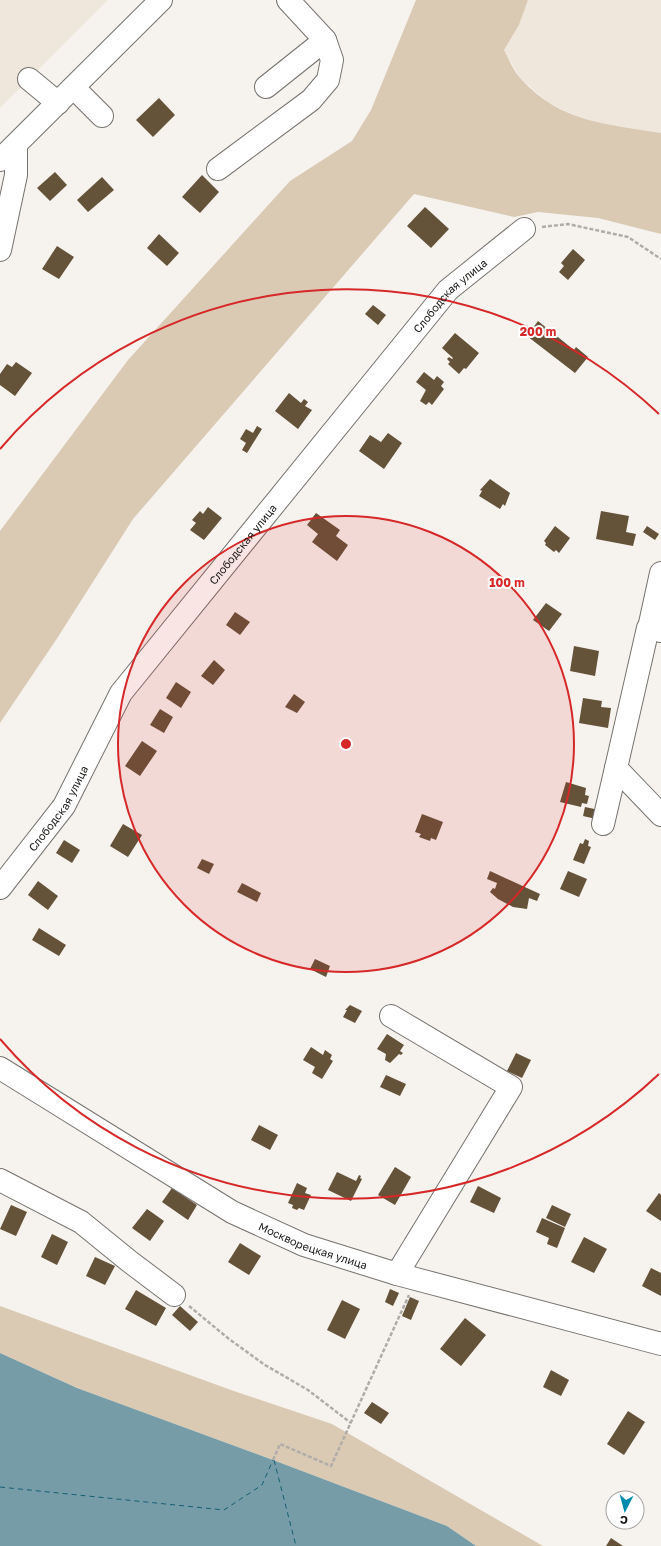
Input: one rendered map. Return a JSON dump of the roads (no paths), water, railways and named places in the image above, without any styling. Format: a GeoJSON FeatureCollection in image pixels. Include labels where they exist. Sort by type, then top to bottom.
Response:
{"type":"FeatureCollection","features":[{"type":"Feature","properties":{"kind":"street"},"geometry":{"type":"LineString","coordinates":[[0,250],[16,175],[8,153],[161,0]]}},
{"type":"Feature","properties":{"kind":"street"},"geometry":{"type":"LineString","coordinates":[[218,169],[311,100],[328,80],[332,60],[325,40],[288,0]]}},
{"type":"Feature","properties":{"kind":"street"},"geometry":{"type":"LineString","coordinates":[[266,87],[325,40]]}},
{"type":"Feature","properties":{"kind":"street"},"geometry":{"type":"LineString","coordinates":[[29,79],[58,103]]}},
{"type":"Feature","properties":{"kind":"street"},"geometry":{"type":"LineString","coordinates":[[74,88],[102,116]]}},
{"type":"Feature","properties":{"kind":"street","name":"Слободская улица"},"geometry":{"type":"LineString","coordinates":[[0,888],[64,806],[121,693],[448,290],[524,229]]}},
{"type":"Feature","properties":{"kind":"street"},"geometry":{"type":"LineString","coordinates":[[603,824],[616,768],[655,629],[661,574]]}},
{"type":"Feature","properties":{"kind":"street"},"geometry":{"type":"LineString","coordinates":[[616,768],[661,815]]}},
{"type":"Feature","properties":{"kind":"street"},"geometry":{"type":"LineString","coordinates":[[638,791],[661,796]]}},
{"type":"Feature","properties":{"kind":"street"},"geometry":{"type":"LineString","coordinates":[[391,1016],[511,1087],[407,1276]]}},
{"type":"Feature","properties":{"kind":"street","name":"Москворецкая улица"},"geometry":{"type":"LineString","coordinates":[[0,1068],[232,1212],[304,1245],[407,1276],[661,1344]]}},
{"type":"Feature","properties":{"kind":"street"},"geometry":{"type":"LineString","coordinates":[[0,1180],[81,1222],[174,1295]]}},
{"type":"Feature","properties":{"kind":"water"},"geometry":{"type":"Polygon","coordinates":[[[0,1353],[77,1388],[447,1526],[476,1546],[0,1546],[0,1353]]]}}]}
